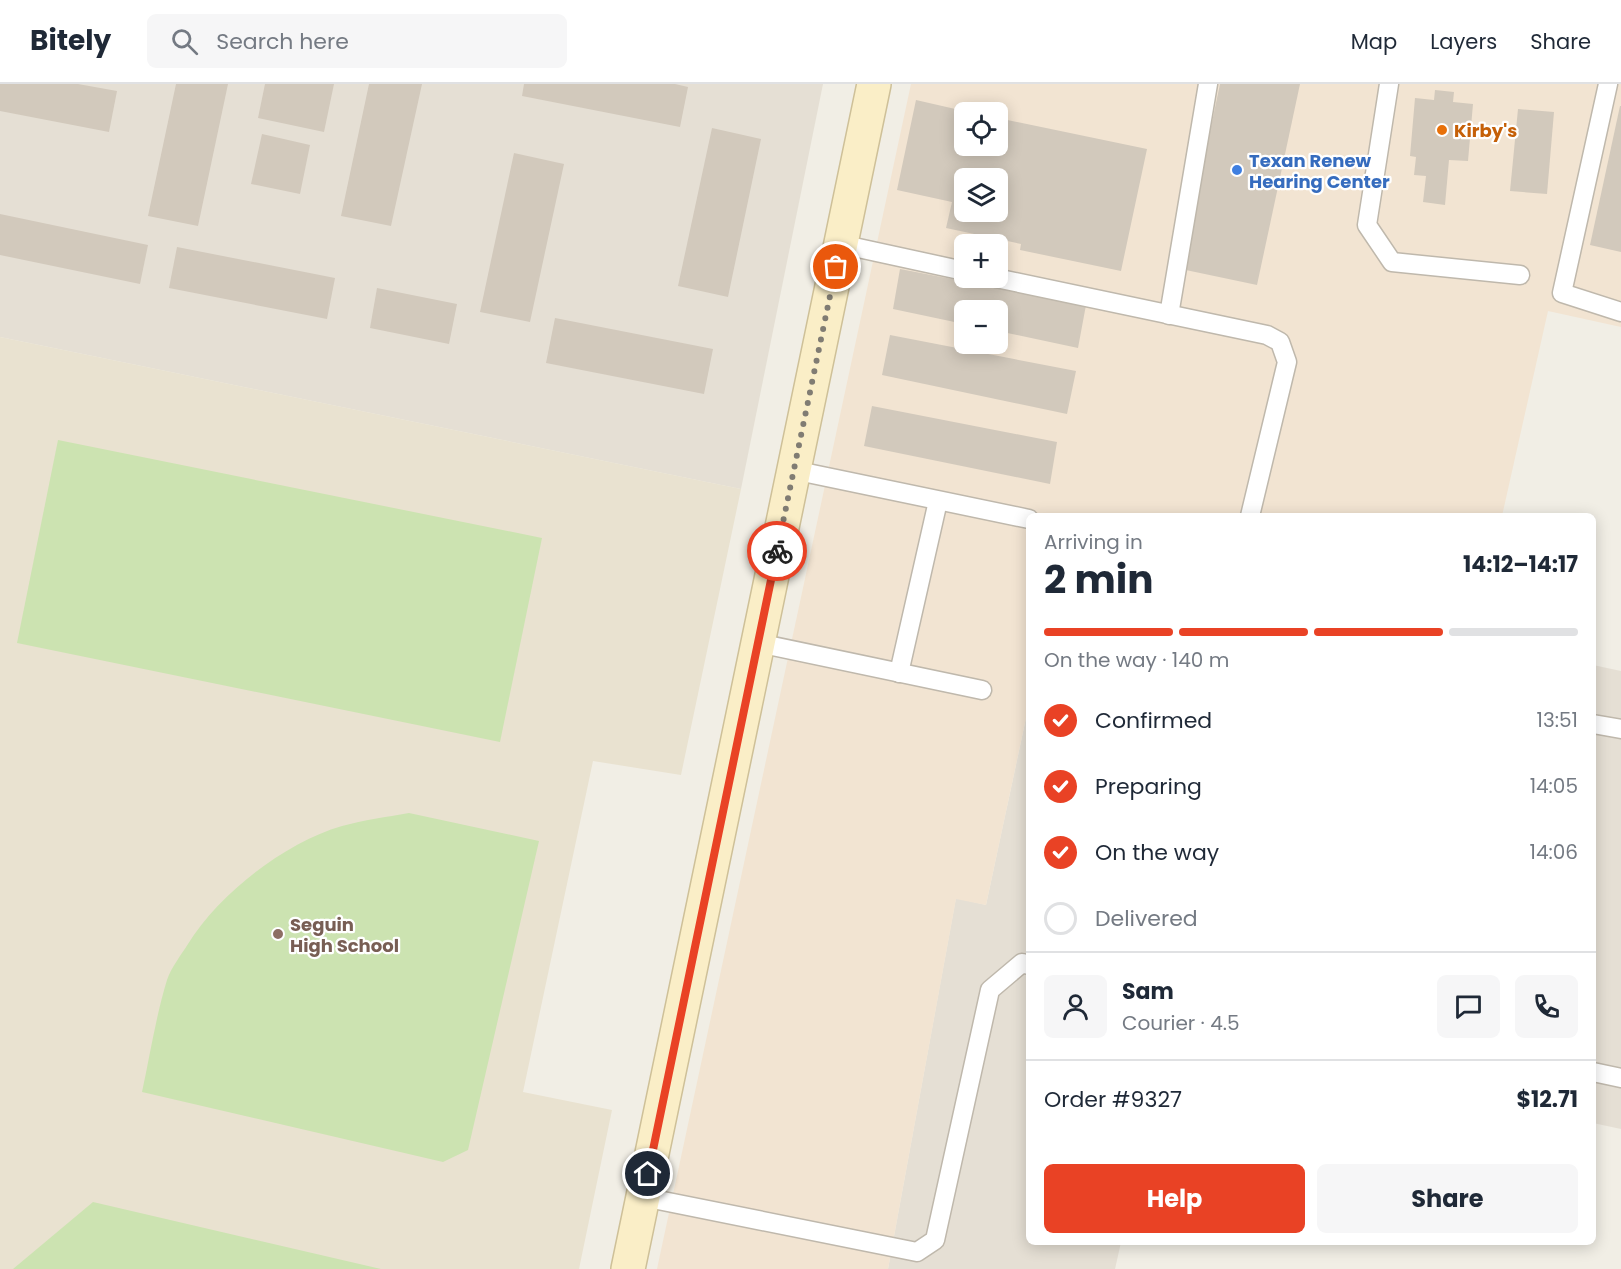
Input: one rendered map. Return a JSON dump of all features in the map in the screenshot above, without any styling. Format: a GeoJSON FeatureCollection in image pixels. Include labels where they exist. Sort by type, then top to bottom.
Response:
{"type":"FeatureCollection","features":[{"type":"Feature","properties":{"kind":"street"},"geometry":{"type":"LineString","coordinates":[[628,1269],[874,84]]}},
{"type":"Feature","properties":{"kind":"lane"},"geometry":{"type":"LineString","coordinates":[[1169,315],[1208,84]]}},
{"type":"Feature","properties":{"kind":"lane"},"geometry":{"type":"LineString","coordinates":[[1389,84],[1367,225],[1392,262],[1520,275]]}},
{"type":"Feature","properties":{"kind":"lane"},"geometry":{"type":"LineString","coordinates":[[1608,84],[1562,293],[1621,312]]}},
{"type":"Feature","properties":{"kind":"lane"},"geometry":{"type":"LineString","coordinates":[[840,244],[954,269]]}},
{"type":"Feature","properties":{"kind":"lane"},"geometry":{"type":"LineString","coordinates":[[1008,281],[1267,335],[1280,342],[1287,362],[1251,513]]}},
{"type":"Feature","properties":{"kind":"lane"},"geometry":{"type":"LineString","coordinates":[[794,470],[1026,518]]}},
{"type":"Feature","properties":{"kind":"lane"},"geometry":{"type":"LineString","coordinates":[[899,673],[938,501]]}},
{"type":"Feature","properties":{"kind":"lane"},"geometry":{"type":"LineString","coordinates":[[758,644],[982,690]]}},
{"type":"Feature","properties":{"kind":"lane"},"geometry":{"type":"LineString","coordinates":[[1596,724],[1621,729]]}},
{"type":"Feature","properties":{"kind":"lane"},"geometry":{"type":"LineString","coordinates":[[643,1197],[917,1252],[935,1240],[990,990],[1022,963],[1026,964]]}},
{"type":"Feature","properties":{"kind":"lane"},"geometry":{"type":"LineString","coordinates":[[1596,1073],[1621,1078]]}},
{"type":"Feature","properties":{"kind":"shaded area"},"geometry":{"type":"Polygon","coordinates":[[[0,84],[823,84],[741,489],[0,337],[0,84]]]}},
{"type":"Feature","properties":{"kind":"shaded area"},"geometry":{"type":"Polygon","coordinates":[[[911,84],[1621,84],[1621,327],[1548,311],[1503,513],[1026,513],[1026,718],[986,905],[956,899],[888,1269],[657,1269],[911,84]]]}},
{"type":"Feature","properties":{"kind":"shaded area","name":"Seguin High School"},"geometry":{"type":"Polygon","coordinates":[[[0,337],[741,489],[681,775],[593,761],[523,1092],[612,1110],[579,1269],[0,1269],[0,337]]]}},
{"type":"Feature","properties":{"kind":"shaded area"},"geometry":{"type":"Polygon","coordinates":[[[1596,666],[1621,671],[1621,1129],[1596,1124],[1596,666]]]}},
{"type":"Feature","properties":{"kind":"shaded area"},"geometry":{"type":"Polygon","coordinates":[[[1026,718],[1026,1245],[1120,1245],[1115,1269],[888,1269],[956,898],[986,905],[1026,718]]]}},
{"type":"Feature","properties":{"kind":"green space"},"geometry":{"type":"Polygon","coordinates":[[[58,440],[542,538],[500,742],[17,643],[58,440]]]}},
{"type":"Feature","properties":{"kind":"green space"},"geometry":{"type":"Polygon","coordinates":[[[409,813],[539,841],[468,1150],[443,1162],[142,1092],[169,975],[201,925],[217,907],[235,889],[276,858],[320,834],[367,820],[409,813]]]}},
{"type":"Feature","properties":{"kind":"green space"},"geometry":{"type":"Polygon","coordinates":[[[93,1202],[381,1269],[13,1269],[93,1202]]]}},
{"type":"Feature","properties":{"kind":"building"},"geometry":{"type":"Polygon","coordinates":[[[0,84],[78,84],[117,91],[109,132],[0,111],[0,84]]]}},
{"type":"Feature","properties":{"kind":"building"},"geometry":{"type":"Polygon","coordinates":[[[176,84],[228,84],[198,226],[148,216],[176,84]]]}},
{"type":"Feature","properties":{"kind":"building"},"geometry":{"type":"Polygon","coordinates":[[[265,84],[334,84],[324,132],[258,118],[265,84]]]}},
{"type":"Feature","properties":{"kind":"building"},"geometry":{"type":"Polygon","coordinates":[[[369,84],[422,84],[391,226],[341,216],[369,84]]]}},
{"type":"Feature","properties":{"kind":"building"},"geometry":{"type":"Polygon","coordinates":[[[524,84],[675,84],[688,87],[680,127],[522,96],[524,84]]]}},
{"type":"Feature","properties":{"kind":"building"},"geometry":{"type":"Polygon","coordinates":[[[1220,84],[1300,84],[1257,285],[1181,269],[1220,84]]]}},
{"type":"Feature","properties":{"kind":"building","name":"Kirby's"},"geometry":{"type":"Polygon","coordinates":[[[1435,90],[1454,92],[1453,102],[1473,104],[1468,161],[1449,160],[1445,205],[1423,202],[1426,176],[1414,175],[1416,157],[1410,156],[1415,98],[1434,100],[1435,90]]]}},
{"type":"Feature","properties":{"kind":"building"},"geometry":{"type":"Polygon","coordinates":[[[916,100],[954,109],[954,156],[1008,156],[1008,120],[1147,149],[1121,271],[1020,250],[1021,244],[1008,241],[1008,234],[974,234],[946,228],[952,202],[897,190],[916,100]]]}},
{"type":"Feature","properties":{"kind":"building"},"geometry":{"type":"Polygon","coordinates":[[[1621,106],[1621,252],[1590,245],[1621,106]]]}},
{"type":"Feature","properties":{"kind":"building"},"geometry":{"type":"Polygon","coordinates":[[[1518,109],[1554,112],[1547,194],[1510,191],[1518,109]]]}},
{"type":"Feature","properties":{"kind":"building"},"geometry":{"type":"Polygon","coordinates":[[[712,128],[761,139],[728,297],[678,286],[712,128]]]}},
{"type":"Feature","properties":{"kind":"building"},"geometry":{"type":"Polygon","coordinates":[[[262,134],[310,145],[300,194],[251,184],[262,134]]]}},
{"type":"Feature","properties":{"kind":"building"},"geometry":{"type":"Polygon","coordinates":[[[514,153],[564,164],[530,322],[480,312],[514,153]]]}},
{"type":"Feature","properties":{"kind":"building"},"geometry":{"type":"Polygon","coordinates":[[[0,214],[148,245],[140,284],[0,255],[0,214]]]}},
{"type":"Feature","properties":{"kind":"building"},"geometry":{"type":"Polygon","coordinates":[[[177,247],[335,278],[327,319],[169,288],[177,247]]]}},
{"type":"Feature","properties":{"kind":"building"},"geometry":{"type":"Polygon","coordinates":[[[900,269],[954,279],[954,288],[998,288],[1086,305],[1078,348],[1008,333],[1008,300],[954,300],[954,322],[893,309],[900,269]]]}},
{"type":"Feature","properties":{"kind":"building"},"geometry":{"type":"Polygon","coordinates":[[[377,288],[457,304],[449,344],[370,328],[377,288]]]}},
{"type":"Feature","properties":{"kind":"building"},"geometry":{"type":"Polygon","coordinates":[[[555,318],[713,349],[704,394],[546,363],[555,318]]]}},
{"type":"Feature","properties":{"kind":"building"},"geometry":{"type":"Polygon","coordinates":[[[890,335],[954,347],[954,354],[988,354],[1076,371],[1067,414],[882,375],[890,335]]]}},
{"type":"Feature","properties":{"kind":"building"},"geometry":{"type":"Polygon","coordinates":[[[872,406],[1057,442],[1050,484],[864,446],[872,406]]]}},
{"type":"Feature","properties":{"kind":"way so far"},"geometry":{"type":"LineString","coordinates":[[777,551],[836,267]]}},
{"type":"Feature","properties":{"kind":"place","name":"Kirby's"},"geometry":{"type":"Point","coordinates":[1442,130]}},
{"type":"Feature","properties":{"kind":"place","name":"Texan Renew Hearing Center"},"geometry":{"type":"Point","coordinates":[1237,170]}},
{"type":"Feature","properties":{"kind":"place","name":"Seguin High School"},"geometry":{"type":"Point","coordinates":[278,934]}},
{"type":"Feature","properties":{"kind":"route"},"geometry":{"type":"LineString","coordinates":[[648,1174],[777,551]]}}]}
